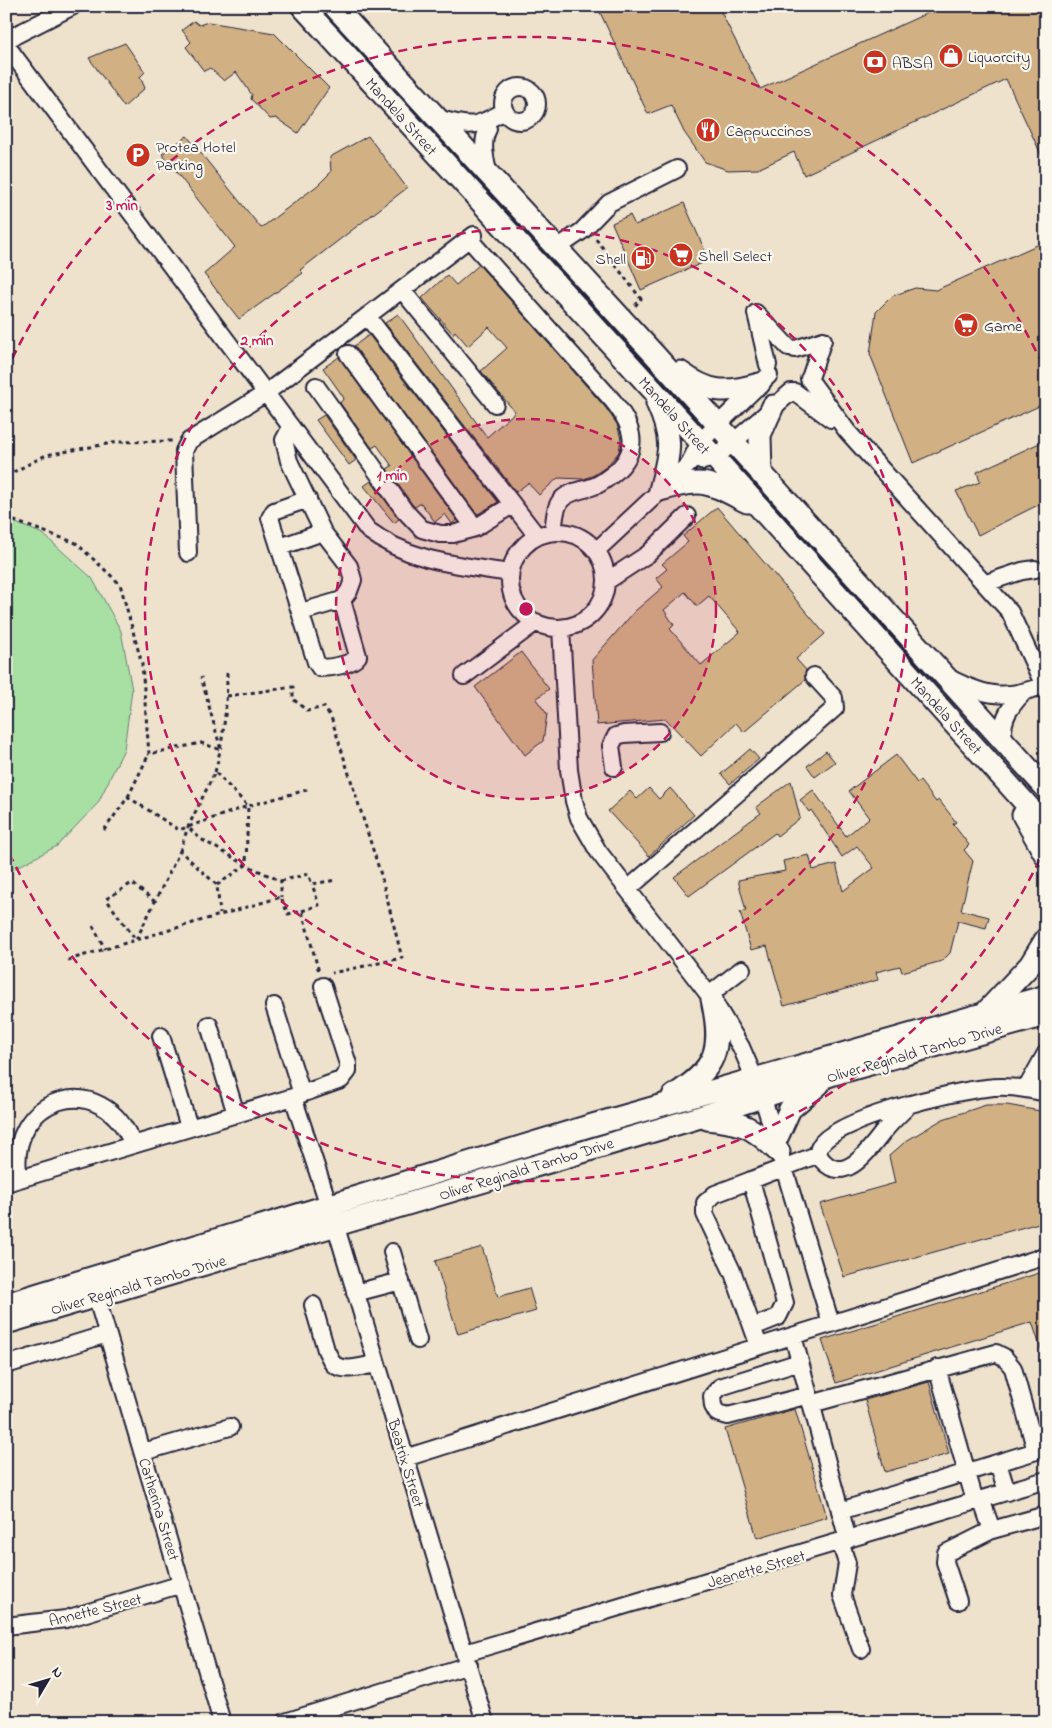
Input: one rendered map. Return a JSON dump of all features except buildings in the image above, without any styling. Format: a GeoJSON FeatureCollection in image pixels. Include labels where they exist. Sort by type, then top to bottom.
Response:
{"type":"FeatureCollection","features":[{"type":"Feature","properties":{"kind":"main road","name":"Mandela Street"},"geometry":{"type":"LineString","coordinates":[[334,6],[440,119],[1046,788]]}},
{"type":"Feature","properties":{"kind":"main road","name":"Mandela Street"},"geometry":{"type":"LineString","coordinates":[[302,9],[700,442],[1046,826]]}},
{"type":"Feature","properties":{"kind":"main road"},"geometry":{"type":"LineString","coordinates":[[653,353],[690,379],[709,389],[737,390],[765,375]]}},
{"type":"Feature","properties":{"kind":"main road"},"geometry":{"type":"LineString","coordinates":[[650,388],[664,419],[669,438],[668,457],[660,490]]}},
{"type":"Feature","properties":{"kind":"main road"},"geometry":{"type":"LineString","coordinates":[[761,474],[760,435],[773,406]]}},
{"type":"Feature","properties":{"kind":"main road"},"geometry":{"type":"LineString","coordinates":[[660,490],[683,483],[701,481],[758,508]]}},
{"type":"Feature","properties":{"kind":"main road"},"geometry":{"type":"LineString","coordinates":[[992,765],[1037,837],[1046,856]]}},
{"type":"Feature","properties":{"kind":"main road"},"geometry":{"type":"LineString","coordinates":[[984,1014],[1030,965],[1046,939]]}},
{"type":"Feature","properties":{"kind":"main road","name":"Oliver Reginald Tambo Drive"},"geometry":{"type":"LineString","coordinates":[[6,1323],[94,1287],[332,1214],[654,1108],[1046,996]]}},
{"type":"Feature","properties":{"kind":"main road"},"geometry":{"type":"LineString","coordinates":[[654,1108],[695,1081],[712,1063],[718,1036],[710,997]]}},
{"type":"Feature","properties":{"kind":"main road","name":"Oliver Reginald Tambo Drive"},"geometry":{"type":"LineString","coordinates":[[332,1214],[697,1118],[831,1075],[1046,1015]]}},
{"type":"Feature","properties":{"kind":"main road"},"geometry":{"type":"LineString","coordinates":[[697,1118],[746,1124],[779,1153],[790,1109],[831,1075]]}},
{"type":"Feature","properties":{"kind":"main road","name":"Oliver Reginald Tambo Drive"},"geometry":{"type":"LineString","coordinates":[[6,1304],[94,1287]]}},
{"type":"Feature","properties":{"kind":"street"},"geometry":{"type":"LineString","coordinates":[[6,40],[73,6]]}},
{"type":"Feature","properties":{"kind":"street"},"geometry":{"type":"LineString","coordinates":[[6,45],[358,519],[379,539],[416,556],[510,573]]}},
{"type":"Feature","properties":{"kind":"street"},"geometry":{"type":"LineString","coordinates":[[440,119],[470,126],[486,122],[505,111]]}},
{"type":"Feature","properties":{"kind":"street"},"geometry":{"type":"LineString","coordinates":[[488,129],[484,155],[488,172]]}},
{"type":"Feature","properties":{"kind":"street"},"geometry":{"type":"LineString","coordinates":[[557,248],[587,227],[609,203],[677,169]]}},
{"type":"Feature","properties":{"kind":"street"},"geometry":{"type":"LineString","coordinates":[[188,553],[184,451],[189,441],[266,393],[472,237],[623,414],[630,428],[630,452],[623,465],[597,485],[569,494],[562,499],[557,508],[554,532]]}},
{"type":"Feature","properties":{"kind":"street"},"geometry":{"type":"LineString","coordinates":[[402,290],[495,404]]}},
{"type":"Feature","properties":{"kind":"street"},"geometry":{"type":"LineString","coordinates":[[597,550],[689,464],[700,442],[765,375],[756,313],[792,348],[822,340],[810,377],[847,431],[986,583],[1010,612],[1045,687],[1022,694],[1002,696],[982,693],[942,674]]}},
{"type":"Feature","properties":{"kind":"street"},"geometry":{"type":"LineString","coordinates":[[367,316],[537,536]]}},
{"type":"Feature","properties":{"kind":"street"},"geometry":{"type":"LineString","coordinates":[[348,354],[475,528]]}},
{"type":"Feature","properties":{"kind":"street"},"geometry":{"type":"LineString","coordinates":[[316,386],[404,510],[422,529],[440,534],[453,534],[475,528],[512,505]]}},
{"type":"Feature","properties":{"kind":"street"},"geometry":{"type":"LineString","coordinates":[[689,464],[714,458],[773,406],[793,392],[847,431]]}},
{"type":"Feature","properties":{"kind":"street"},"geometry":{"type":"LineString","coordinates":[[290,428],[285,436],[285,449],[323,532],[352,571],[351,587],[342,600],[301,612]]}},
{"type":"Feature","properties":{"kind":"street"},"geometry":{"type":"LineString","coordinates":[[308,499],[272,513],[270,519],[318,666],[327,668],[356,660],[358,654],[342,600]]}},
{"type":"Feature","properties":{"kind":"street"},"geometry":{"type":"LineString","coordinates":[[607,581],[648,554],[687,516]]}},
{"type":"Feature","properties":{"kind":"street"},"geometry":{"type":"LineString","coordinates":[[280,547],[323,532]]}},
{"type":"Feature","properties":{"kind":"street"},"geometry":{"type":"LineString","coordinates":[[554,532],[574,534],[586,540],[597,550],[604,564],[607,581],[604,595],[598,608],[588,619],[575,626],[561,628],[544,626],[536,622],[529,618],[518,606],[511,590],[510,573],[519,551],[537,536],[554,532]]}},
{"type":"Feature","properties":{"kind":"street"},"geometry":{"type":"LineString","coordinates":[[986,583],[1022,571],[1035,569]]}},
{"type":"Feature","properties":{"kind":"street"},"geometry":{"type":"LineString","coordinates":[[464,676],[536,622]]}},
{"type":"Feature","properties":{"kind":"street"},"geometry":{"type":"LineString","coordinates":[[561,628],[569,770],[574,801],[585,831],[710,997],[734,1034],[756,1078],[831,1324]]}},
{"type":"Feature","properties":{"kind":"street"},"geometry":{"type":"LineString","coordinates":[[628,889],[834,708],[834,698],[814,676]]}},
{"type":"Feature","properties":{"kind":"street"},"geometry":{"type":"LineString","coordinates":[[1005,744],[1002,731],[1005,716],[1022,694]]}},
{"type":"Feature","properties":{"kind":"street"},"geometry":{"type":"LineString","coordinates":[[614,767],[611,746],[616,736],[660,732]]}},
{"type":"Feature","properties":{"kind":"street"},"geometry":{"type":"LineString","coordinates":[[710,997],[742,969]]}},
{"type":"Feature","properties":{"kind":"street"},"geometry":{"type":"LineString","coordinates":[[133,1145],[125,1127],[106,1109],[85,1100],[63,1099],[45,1106],[27,1127],[17,1158],[13,1181],[298,1096],[341,1080],[348,1071],[324,979]]}},
{"type":"Feature","properties":{"kind":"street","name":"Beatrix Street"},"geometry":{"type":"LineString","coordinates":[[274,1006],[354,1293],[485,1722]]}},
{"type":"Feature","properties":{"kind":"street"},"geometry":{"type":"LineString","coordinates":[[209,1024],[236,1114]]}},
{"type":"Feature","properties":{"kind":"street"},"geometry":{"type":"LineString","coordinates":[[161,1036],[189,1127]]}},
{"type":"Feature","properties":{"kind":"street"},"geometry":{"type":"LineString","coordinates":[[1026,1089],[1046,1054]]}},
{"type":"Feature","properties":{"kind":"street"},"geometry":{"type":"LineString","coordinates":[[818,1154],[820,1145],[836,1131],[854,1122],[910,1104],[984,1088],[1026,1089],[1046,1093]]}},
{"type":"Feature","properties":{"kind":"street"},"geometry":{"type":"LineString","coordinates":[[759,1346],[733,1273],[704,1208],[708,1199],[715,1194],[751,1180],[779,1153],[818,1154],[829,1165],[840,1168],[860,1161],[910,1104]]}},
{"type":"Feature","properties":{"kind":"street"},"geometry":{"type":"LineString","coordinates":[[854,1122],[870,1133],[876,1143]]}},
{"type":"Feature","properties":{"kind":"street"},"geometry":{"type":"LineString","coordinates":[[751,1180],[785,1303],[778,1317],[753,1327]]}},
{"type":"Feature","properties":{"kind":"street"},"geometry":{"type":"LineString","coordinates":[[392,1252],[418,1340]]}},
{"type":"Feature","properties":{"kind":"street"},"geometry":{"type":"LineString","coordinates":[[405,1458],[1046,1256]]}},
{"type":"Feature","properties":{"kind":"street"},"geometry":{"type":"LineString","coordinates":[[354,1293],[401,1281]]}},
{"type":"Feature","properties":{"kind":"street","name":"Catherina Street"},"geometry":{"type":"LineString","coordinates":[[94,1287],[222,1722]]}},
{"type":"Feature","properties":{"kind":"street"},"geometry":{"type":"LineString","coordinates":[[314,1305],[326,1350],[332,1364],[342,1368],[350,1368],[376,1364]]}},
{"type":"Feature","properties":{"kind":"street"},"geometry":{"type":"LineString","coordinates":[[6,1364],[107,1334]]}},
{"type":"Feature","properties":{"kind":"street"},"geometry":{"type":"LineString","coordinates":[[793,1336],[840,1511],[847,1563],[842,1595],[861,1649]]}},
{"type":"Feature","properties":{"kind":"street"},"geometry":{"type":"LineString","coordinates":[[800,1362],[720,1387],[712,1396],[713,1406],[717,1413],[728,1416],[810,1399],[996,1353],[1004,1357],[1013,1368],[1041,1449],[840,1511]]}},
{"type":"Feature","properties":{"kind":"street"},"geometry":{"type":"LineString","coordinates":[[937,1368],[966,1472],[992,1530]]}},
{"type":"Feature","properties":{"kind":"street"},"geometry":{"type":"LineString","coordinates":[[143,1452],[230,1428]]}},
{"type":"Feature","properties":{"kind":"street"},"geometry":{"type":"LineString","coordinates":[[998,1463],[1006,1492]]}},
{"type":"Feature","properties":{"kind":"street","name":"Jeanette Street"},"geometry":{"type":"LineString","coordinates":[[284,1722],[467,1659],[1046,1480]]}},
{"type":"Feature","properties":{"kind":"street"},"geometry":{"type":"LineString","coordinates":[[958,1601],[945,1562],[946,1553],[992,1530],[1046,1515]]}},
{"type":"Feature","properties":{"kind":"street","name":"Annette Street"},"geometry":{"type":"LineString","coordinates":[[6,1626],[66,1619],[182,1584]]}},
{"type":"Feature","properties":{"kind":"path"},"geometry":{"type":"LineString","coordinates":[[6,139],[11,159],[6,169]]}},
{"type":"Feature","properties":{"kind":"path"},"geometry":{"type":"LineString","coordinates":[[587,227],[641,299],[621,320]]}},
{"type":"Feature","properties":{"kind":"path"},"geometry":{"type":"LineString","coordinates":[[6,476],[46,455],[118,442],[189,441]]}},
{"type":"Feature","properties":{"kind":"path"},"geometry":{"type":"LineString","coordinates":[[6,518],[76,543],[120,584],[142,664],[149,754],[128,797],[104,830]]}},
{"type":"Feature","properties":{"kind":"path"},"geometry":{"type":"LineString","coordinates":[[136,940],[180,851],[188,827],[215,772],[221,750],[227,696],[227,671]]}},
{"type":"Feature","properties":{"kind":"path"},"geometry":{"type":"LineString","coordinates":[[201,677],[221,750]]}},
{"type":"Feature","properties":{"kind":"path"},"geometry":{"type":"LineString","coordinates":[[227,696],[293,687],[293,699],[307,710],[324,707],[331,717],[381,875],[402,958],[324,979],[302,911]]}},
{"type":"Feature","properties":{"kind":"path"},"geometry":{"type":"LineString","coordinates":[[149,754],[201,743],[221,750]]}},
{"type":"Feature","properties":{"kind":"path"},"geometry":{"type":"LineString","coordinates":[[215,772],[248,806],[246,865]]}},
{"type":"Feature","properties":{"kind":"path"},"geometry":{"type":"LineString","coordinates":[[128,797],[179,830],[248,806],[310,789]]}},
{"type":"Feature","properties":{"kind":"path"},"geometry":{"type":"LineString","coordinates":[[188,827],[199,838],[246,865],[282,881],[308,874],[319,905],[288,914],[281,897],[282,881]]}},
{"type":"Feature","properties":{"kind":"path"},"geometry":{"type":"LineString","coordinates":[[180,851],[217,885],[220,914]]}},
{"type":"Feature","properties":{"kind":"path"},"geometry":{"type":"LineString","coordinates":[[217,885],[246,865]]}},
{"type":"Feature","properties":{"kind":"path"},"geometry":{"type":"LineString","coordinates":[[312,884],[336,880]]}},
{"type":"Feature","properties":{"kind":"path"},"geometry":{"type":"LineString","coordinates":[[136,940],[106,898],[132,883],[155,902]]}},
{"type":"Feature","properties":{"kind":"path"},"geometry":{"type":"LineString","coordinates":[[68,960],[281,897]]}},
{"type":"Feature","properties":{"kind":"path"},"geometry":{"type":"LineString","coordinates":[[93,926],[105,949]]}},
{"type":"Feature","properties":{"kind":"green space"},"geometry":{"type":"Polygon","coordinates":[[[6,519],[43,534],[92,578],[121,631],[132,690],[124,749],[98,803],[57,846],[6,873],[6,519]]]}},
{"type":"Feature","properties":{"kind":"place","name":"Liquorcity"},"geometry":{"type":"Point","coordinates":[951,56]}},
{"type":"Feature","properties":{"kind":"place","name":"ABSA"},"geometry":{"type":"Point","coordinates":[875,62]}},
{"type":"Feature","properties":{"kind":"place","name":"Cappuccinos"},"geometry":{"type":"Point","coordinates":[708,130]}},
{"type":"Feature","properties":{"kind":"place","name":"Protea Hotel Parking"},"geometry":{"type":"Point","coordinates":[138,155]}},
{"type":"Feature","properties":{"kind":"place","name":"Shell Select"},"geometry":{"type":"Point","coordinates":[681,255]}},
{"type":"Feature","properties":{"kind":"place","name":"Shell"},"geometry":{"type":"Point","coordinates":[643,258]}},
{"type":"Feature","properties":{"kind":"place","name":"Game"},"geometry":{"type":"Point","coordinates":[966,325]}}]}
